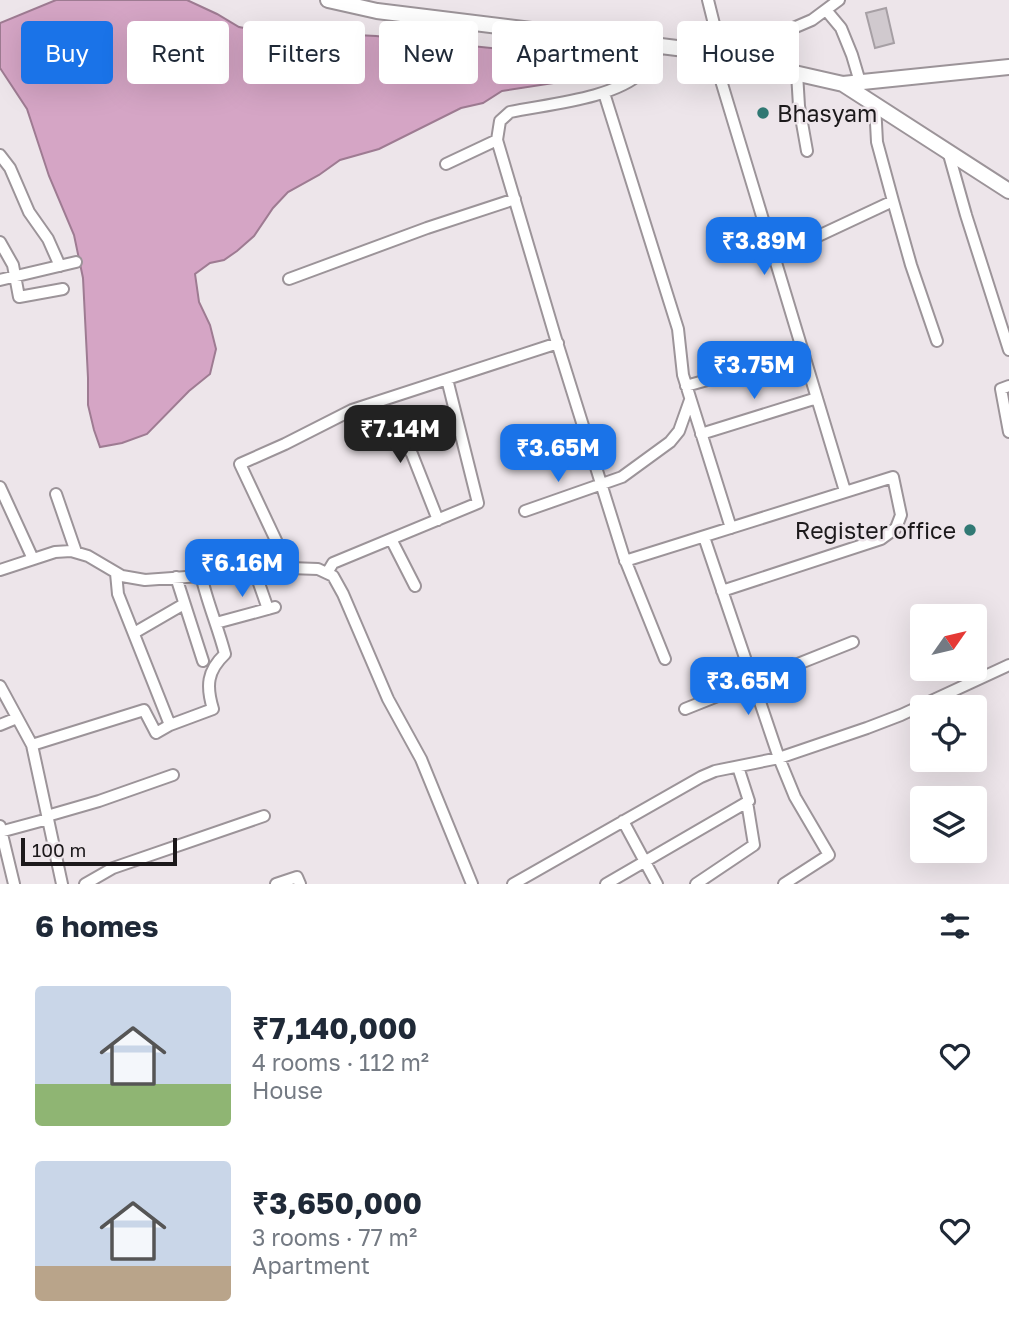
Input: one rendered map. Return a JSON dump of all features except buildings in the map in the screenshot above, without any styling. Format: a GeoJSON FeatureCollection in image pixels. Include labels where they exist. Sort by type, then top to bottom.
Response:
{"type":"FeatureCollection","features":[{"type":"Feature","properties":{"kind":"main road"},"geometry":{"type":"LineString","coordinates":[[328,0],[377,11],[492,25]]}},
{"type":"Feature","properties":{"kind":"main road"},"geometry":{"type":"LineString","coordinates":[[843,84],[1009,67]]}},
{"type":"Feature","properties":{"kind":"main road"},"geometry":{"type":"LineString","coordinates":[[799,73],[843,84],[1009,191]]}},
{"type":"Feature","properties":{"kind":"street"},"geometry":{"type":"LineString","coordinates":[[708,0],[711,21]]}},
{"type":"Feature","properties":{"kind":"street"},"geometry":{"type":"LineString","coordinates":[[799,26],[813,20],[839,0]]}},
{"type":"Feature","properties":{"kind":"street"},"geometry":{"type":"LineString","coordinates":[[825,10],[841,28],[860,82]]}},
{"type":"Feature","properties":{"kind":"street"},"geometry":{"type":"LineString","coordinates":[[627,84],[604,93],[510,112],[500,121],[497,139],[625,561],[665,659]]}},
{"type":"Feature","properties":{"kind":"street"},"geometry":{"type":"LineString","coordinates":[[725,84],[845,491]]}},
{"type":"Feature","properties":{"kind":"street"},"geometry":{"type":"LineString","coordinates":[[798,84],[807,151]]}},
{"type":"Feature","properties":{"kind":"street"},"geometry":{"type":"LineString","coordinates":[[604,93],[678,329],[686,386],[731,528]]}},
{"type":"Feature","properties":{"kind":"street"},"geometry":{"type":"LineString","coordinates":[[875,104],[877,142],[911,265],[937,341]]}},
{"type":"Feature","properties":{"kind":"street"},"geometry":{"type":"LineString","coordinates":[[446,164],[497,139]]}},
{"type":"Feature","properties":{"kind":"street"},"geometry":{"type":"LineString","coordinates":[[948,151],[1009,350]]}},
{"type":"Feature","properties":{"kind":"street"},"geometry":{"type":"LineString","coordinates":[[0,155],[10,169],[29,212],[48,239],[60,266]]}},
{"type":"Feature","properties":{"kind":"street"},"geometry":{"type":"LineString","coordinates":[[289,279],[515,199]]}},
{"type":"Feature","properties":{"kind":"street"},"geometry":{"type":"LineString","coordinates":[[814,238],[893,201]]}},
{"type":"Feature","properties":{"kind":"street"},"geometry":{"type":"LineString","coordinates":[[0,242],[13,265],[19,298],[62,289]]}},
{"type":"Feature","properties":{"kind":"street"},"geometry":{"type":"LineString","coordinates":[[0,280],[76,262]]}},
{"type":"Feature","properties":{"kind":"street"},"geometry":{"type":"LineString","coordinates":[[289,568],[240,464],[352,410],[558,343]]}},
{"type":"Feature","properties":{"kind":"street"},"geometry":{"type":"LineString","coordinates":[[686,386],[803,353]]}},
{"type":"Feature","properties":{"kind":"street"},"geometry":{"type":"LineString","coordinates":[[327,573],[333,563],[478,503],[447,379]]}},
{"type":"Feature","properties":{"kind":"street"},"geometry":{"type":"LineString","coordinates":[[1009,386],[1001,389],[1009,432]]}},
{"type":"Feature","properties":{"kind":"street"},"geometry":{"type":"LineString","coordinates":[[701,434],[817,398]]}},
{"type":"Feature","properties":{"kind":"street"},"geometry":{"type":"LineString","coordinates":[[525,512],[622,477],[680,432],[690,400]]}},
{"type":"Feature","properties":{"kind":"street"},"geometry":{"type":"LineString","coordinates":[[377,402],[412,454],[438,520]]}},
{"type":"Feature","properties":{"kind":"street"},"geometry":{"type":"LineString","coordinates":[[625,561],[893,477],[901,515],[896,528],[881,539],[722,591]]}},
{"type":"Feature","properties":{"kind":"street"},"geometry":{"type":"LineString","coordinates":[[0,487],[33,559]]}},
{"type":"Feature","properties":{"kind":"street"},"geometry":{"type":"LineString","coordinates":[[56,494],[76,552]]}},
{"type":"Feature","properties":{"kind":"street"},"geometry":{"type":"LineString","coordinates":[[704,537],[779,758],[795,797],[829,855],[785,884]]}},
{"type":"Feature","properties":{"kind":"street"},"geometry":{"type":"LineString","coordinates":[[391,539],[415,586]]}},
{"type":"Feature","properties":{"kind":"street"},"geometry":{"type":"LineString","coordinates":[[0,570],[55,552],[71,551],[88,556],[122,576],[145,580],[265,573],[289,568],[318,569],[333,576],[388,699],[421,759],[472,884]]}},
{"type":"Feature","properties":{"kind":"street"},"geometry":{"type":"LineString","coordinates":[[216,623],[272,608],[255,572]]}},
{"type":"Feature","properties":{"kind":"street"},"geometry":{"type":"LineString","coordinates":[[116,573],[118,594],[170,725]]}},
{"type":"Feature","properties":{"kind":"street"},"geometry":{"type":"LineString","coordinates":[[32,746],[144,710],[156,733],[213,709],[209,675],[215,662],[225,654],[201,575]]}},
{"type":"Feature","properties":{"kind":"street"},"geometry":{"type":"LineString","coordinates":[[176,578],[203,661]]}},
{"type":"Feature","properties":{"kind":"street"},"geometry":{"type":"LineString","coordinates":[[134,634],[184,604]]}},
{"type":"Feature","properties":{"kind":"street"},"geometry":{"type":"LineString","coordinates":[[685,709],[853,642]]}},
{"type":"Feature","properties":{"kind":"street"},"geometry":{"type":"LineString","coordinates":[[513,884],[701,777],[715,771],[779,758],[901,715],[1009,665]]}},
{"type":"Feature","properties":{"kind":"street"},"geometry":{"type":"LineString","coordinates":[[0,686],[32,746],[62,884]]}},
{"type":"Feature","properties":{"kind":"street"},"geometry":{"type":"LineString","coordinates":[[0,725],[17,718]]}},
{"type":"Feature","properties":{"kind":"street"},"geometry":{"type":"LineString","coordinates":[[696,884],[754,845],[747,802],[749,801],[738,766]]}},
{"type":"Feature","properties":{"kind":"street"},"geometry":{"type":"LineString","coordinates":[[14,884],[0,830],[99,802],[173,775]]}},
{"type":"Feature","properties":{"kind":"street"},"geometry":{"type":"LineString","coordinates":[[606,884],[747,802]]}},
{"type":"Feature","properties":{"kind":"street"},"geometry":{"type":"LineString","coordinates":[[85,884],[113,868],[264,817]]}},
{"type":"Feature","properties":{"kind":"street"},"geometry":{"type":"LineString","coordinates":[[623,821],[657,884]]}},
{"type":"Feature","properties":{"kind":"street"},"geometry":{"type":"LineString","coordinates":[[276,884],[297,877],[300,884]]}},
{"type":"Feature","properties":{"kind":"shaded area"},"geometry":{"type":"Polygon","coordinates":[[[56,0],[187,0],[229,21],[127,21],[127,84],[229,84],[229,21],[243,28],[243,84],[365,84],[365,35],[379,36],[379,84],[478,84],[478,47],[492,48],[492,84],[547,84],[502,91],[483,103],[461,108],[379,149],[340,160],[288,192],[254,236],[237,251],[224,260],[210,263],[195,274],[199,302],[210,325],[216,349],[210,374],[189,391],[147,434],[100,447],[88,405],[83,278],[74,235],[49,176],[27,109],[0,68],[0,23],[56,0]]]}},
{"type":"Feature","properties":{"kind":"place","name":"Bhasyam"},"geometry":{"type":"Point","coordinates":[763,113]}},
{"type":"Feature","properties":{"kind":"place","name":"Register office"},"geometry":{"type":"Point","coordinates":[970,530]}}]}
